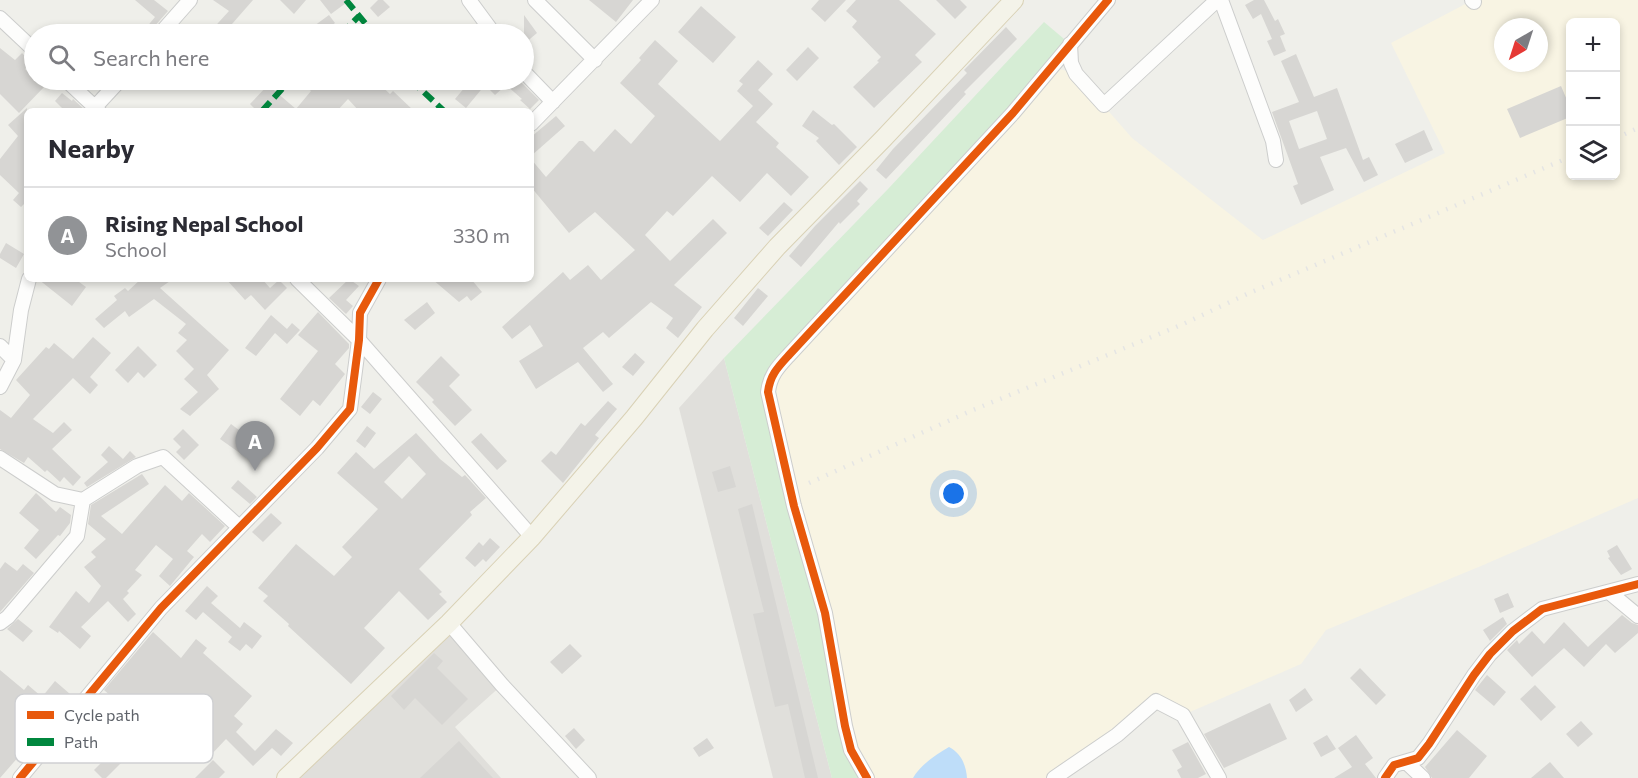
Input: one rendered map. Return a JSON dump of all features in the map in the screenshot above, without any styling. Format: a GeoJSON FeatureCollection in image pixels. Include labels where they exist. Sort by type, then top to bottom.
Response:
{"type":"FeatureCollection","features":[{"type":"Feature","properties":{"kind":"main road"},"geometry":{"type":"LineString","coordinates":[[286,778],[448,622],[532,537],[634,418],[705,329],[777,247],[1014,0]]}},
{"type":"Feature","properties":{"kind":"street"},"geometry":{"type":"LineString","coordinates":[[169,24],[190,0]]}},
{"type":"Feature","properties":{"kind":"street"},"geometry":{"type":"LineString","coordinates":[[469,0],[487,24]]}},
{"type":"Feature","properties":{"kind":"street"},"geometry":{"type":"LineString","coordinates":[[535,0],[595,60]]}},
{"type":"Feature","properties":{"kind":"street"},"geometry":{"type":"LineString","coordinates":[[534,121],[652,0]]}},
{"type":"Feature","properties":{"kind":"street"},"geometry":{"type":"LineString","coordinates":[[867,778],[852,750],[845,726],[825,612],[786,471],[768,392],[769,380],[773,372],[1013,112],[1108,0]]}},
{"type":"Feature","properties":{"kind":"street"},"geometry":{"type":"LineString","coordinates":[[1070,44],[1071,63],[1076,74],[1104,105],[1219,0],[1273,141],[1276,160]]}},
{"type":"Feature","properties":{"kind":"street"},"geometry":{"type":"LineString","coordinates":[[0,18],[24,41]]}},
{"type":"Feature","properties":{"kind":"street"},"geometry":{"type":"LineString","coordinates":[[534,82],[553,102]]}},
{"type":"Feature","properties":{"kind":"street"},"geometry":{"type":"LineString","coordinates":[[77,90],[96,108]]}},
{"type":"Feature","properties":{"kind":"street"},"geometry":{"type":"LineString","coordinates":[[98,108],[112,90]]}},
{"type":"Feature","properties":{"kind":"street"},"geometry":{"type":"LineString","coordinates":[[0,387],[14,360],[21,310],[28,282]]}},
{"type":"Feature","properties":{"kind":"street"},"geometry":{"type":"LineString","coordinates":[[300,282],[359,340],[532,537]]}},
{"type":"Feature","properties":{"kind":"street"},"geometry":{"type":"LineString","coordinates":[[90,694],[161,608],[317,448],[350,409],[359,340],[360,313],[377,282]]}},
{"type":"Feature","properties":{"kind":"street"},"geometry":{"type":"LineString","coordinates":[[0,346],[14,360]]}},
{"type":"Feature","properties":{"kind":"street"},"geometry":{"type":"LineString","coordinates":[[0,458],[55,494],[83,500],[137,466],[163,457],[239,527]]}},
{"type":"Feature","properties":{"kind":"street"},"geometry":{"type":"LineString","coordinates":[[0,623],[8,617],[77,536],[83,500]]}},
{"type":"Feature","properties":{"kind":"street"},"geometry":{"type":"LineString","coordinates":[[1385,778],[1394,765],[1418,758],[1474,675],[1490,654],[1513,631],[1542,609],[1638,584]]}},
{"type":"Feature","properties":{"kind":"street"},"geometry":{"type":"LineString","coordinates":[[1609,592],[1638,616]]}},
{"type":"Feature","properties":{"kind":"street"},"geometry":{"type":"LineString","coordinates":[[448,622],[502,685],[589,778]]}},
{"type":"Feature","properties":{"kind":"street"},"geometry":{"type":"LineString","coordinates":[[1054,778],[1117,735],[1156,701],[1183,715],[1219,778]]}},
{"type":"Feature","properties":{"kind":"street"},"geometry":{"type":"LineString","coordinates":[[20,778],[32,763]]}},
{"type":"Feature","properties":{"kind":"street"},"geometry":{"type":"LineString","coordinates":[[1407,763],[1423,778]]}},
{"type":"Feature","properties":{"kind":"shaded area"},"geometry":{"type":"Polygon","coordinates":[[[1473,0],[1638,0],[1638,498],[1326,630],[1301,664],[1183,715],[1156,701],[1054,778],[867,778],[857,762],[769,380],[1048,69],[1060,69],[1076,74],[1132,138],[1263,240],[1445,153],[1391,43],[1473,0]]]}},
{"type":"Feature","properties":{"kind":"shaded area"},"geometry":{"type":"Polygon","coordinates":[[[724,358],[832,778],[773,778],[679,408],[724,358]]]}},
{"type":"Feature","properties":{"kind":"shaded area"},"geometry":{"type":"Polygon","coordinates":[[[445,624],[502,685],[455,727],[501,778],[281,778],[445,624]]]}},
{"type":"Feature","properties":{"kind":"green space"},"geometry":{"type":"Polygon","coordinates":[[[1044,22],[1070,44],[769,380],[845,726],[867,778],[832,778],[724,358],[888,189],[1044,22]]]}},
{"type":"Feature","properties":{"kind":"water"},"geometry":{"type":"Polygon","coordinates":[[[949,747],[962,760],[967,778],[913,778],[924,764],[949,747]]]}},
{"type":"Feature","properties":{"kind":"building"},"geometry":{"type":"Polygon","coordinates":[[[135,0],[154,0],[168,11],[157,24],[149,24],[155,17],[135,0]]]}},
{"type":"Feature","properties":{"kind":"building"},"geometry":{"type":"Polygon","coordinates":[[[213,0],[253,0],[232,24],[217,24],[229,11],[213,0]]]}},
{"type":"Feature","properties":{"kind":"building"},"geometry":{"type":"Polygon","coordinates":[[[280,0],[306,0],[294,14],[280,0]]]}},
{"type":"Feature","properties":{"kind":"building"},"geometry":{"type":"Polygon","coordinates":[[[320,0],[350,0],[331,14],[320,0]]]}},
{"type":"Feature","properties":{"kind":"building"},"geometry":{"type":"Polygon","coordinates":[[[378,0],[383,0],[390,7],[378,17],[370,8],[378,0]]]}},
{"type":"Feature","properties":{"kind":"building"},"geometry":{"type":"Polygon","coordinates":[[[589,0],[633,0],[616,22],[589,0]]]}},
{"type":"Feature","properties":{"kind":"building"},"geometry":{"type":"Polygon","coordinates":[[[819,0],[846,0],[825,22],[811,9],[819,0]]]}},
{"type":"Feature","properties":{"kind":"building"},"geometry":{"type":"Polygon","coordinates":[[[856,0],[899,0],[936,34],[915,55],[922,62],[874,108],[853,87],[879,62],[877,61],[881,57],[852,27],[857,21],[846,11],[856,0]]]}},
{"type":"Feature","properties":{"kind":"building"},"geometry":{"type":"Polygon","coordinates":[[[936,0],[960,0],[967,7],[955,19],[936,0]]]}},
{"type":"Feature","properties":{"kind":"building"},"geometry":{"type":"Polygon","coordinates":[[[1254,0],[1264,0],[1275,21],[1278,19],[1285,34],[1280,36],[1286,51],[1274,56],[1267,41],[1272,39],[1261,14],[1253,19],[1245,5],[1254,0]]]}},
{"type":"Feature","properties":{"kind":"building"},"geometry":{"type":"Polygon","coordinates":[[[701,6],[736,37],[713,63],[678,32],[701,6]]]}},
{"type":"Feature","properties":{"kind":"building"},"geometry":{"type":"Polygon","coordinates":[[[329,15],[335,23],[334,24],[317,24],[329,15]]]}},
{"type":"Feature","properties":{"kind":"building"},"geometry":{"type":"Polygon","coordinates":[[[524,15],[530,24],[524,24],[524,15]]]}},
{"type":"Feature","properties":{"kind":"building"},"geometry":{"type":"Polygon","coordinates":[[[1006,27],[1017,39],[964,92],[966,94],[886,179],[876,170],[893,149],[967,73],[964,70],[1006,27]]]}},
{"type":"Feature","properties":{"kind":"building"},"geometry":{"type":"Polygon","coordinates":[[[655,40],[678,61],[658,84],[720,141],[753,106],[737,91],[743,84],[739,81],[758,60],[773,74],[758,90],[773,104],[756,122],[779,143],[776,147],[809,177],[791,196],[767,173],[740,202],[712,176],[673,216],[667,211],[645,235],[670,261],[713,219],[727,233],[674,285],[702,307],[678,338],[666,328],[673,318],[651,302],[609,338],[603,332],[583,348],[613,384],[603,392],[578,362],[536,389],[519,361],[543,346],[530,325],[512,339],[502,327],[563,272],[570,280],[588,265],[601,280],[635,250],[595,212],[569,233],[534,191],[534,163],[546,177],[579,141],[583,141],[594,152],[615,129],[631,144],[655,116],[620,83],[641,60],[639,58],[655,40]]]}},
{"type":"Feature","properties":{"kind":"building"},"geometry":{"type":"Polygon","coordinates":[[[808,47],[819,58],[797,81],[786,70],[808,47]]]}},
{"type":"Feature","properties":{"kind":"building"},"geometry":{"type":"Polygon","coordinates":[[[0,48],[15,60],[22,53],[24,55],[24,90],[41,90],[19,113],[0,94],[0,48]]]}},
{"type":"Feature","properties":{"kind":"building"},"geometry":{"type":"Polygon","coordinates":[[[1296,54],[1314,97],[1337,88],[1363,160],[1369,157],[1378,175],[1364,182],[1346,148],[1320,157],[1334,190],[1301,205],[1293,186],[1298,184],[1272,112],[1299,102],[1281,61],[1296,54]],[[1317,111],[1289,121],[1299,149],[1327,139],[1317,111]]]}},
{"type":"Feature","properties":{"kind":"building"},"geometry":{"type":"Polygon","coordinates":[[[1561,86],[1566,98],[1566,119],[1520,138],[1507,109],[1561,86]]]}},
{"type":"Feature","properties":{"kind":"building"},"geometry":{"type":"Polygon","coordinates":[[[263,90],[274,90],[295,108],[254,108],[250,104],[263,90]]]}},
{"type":"Feature","properties":{"kind":"building"},"geometry":{"type":"Polygon","coordinates":[[[386,90],[390,94],[393,91],[411,108],[356,108],[348,99],[340,108],[297,108],[311,91],[386,90]]]}},
{"type":"Feature","properties":{"kind":"building"},"geometry":{"type":"Polygon","coordinates":[[[463,90],[481,90],[466,108],[455,99],[463,90]]]}},
{"type":"Feature","properties":{"kind":"building"},"geometry":{"type":"Polygon","coordinates":[[[490,90],[500,90],[495,95],[490,90]]]}},
{"type":"Feature","properties":{"kind":"building"},"geometry":{"type":"Polygon","coordinates":[[[512,90],[529,90],[539,100],[529,108],[520,100],[522,99],[512,90]]]}},
{"type":"Feature","properties":{"kind":"building"},"geometry":{"type":"Polygon","coordinates":[[[62,93],[83,108],[62,108],[55,101],[62,93]]]}},
{"type":"Feature","properties":{"kind":"building"},"geometry":{"type":"Polygon","coordinates":[[[813,110],[832,125],[834,124],[857,147],[839,165],[816,141],[819,138],[802,126],[813,110]]]}},
{"type":"Feature","properties":{"kind":"building"},"geometry":{"type":"Polygon","coordinates":[[[24,111],[24,204],[21,207],[13,200],[19,193],[0,175],[0,159],[18,136],[8,125],[24,111]]]}},
{"type":"Feature","properties":{"kind":"building"},"geometry":{"type":"Polygon","coordinates":[[[556,116],[565,126],[534,153],[534,134],[556,116]]]}},
{"type":"Feature","properties":{"kind":"building"},"geometry":{"type":"Polygon","coordinates":[[[1424,130],[1433,150],[1405,163],[1395,144],[1424,130]]]}},
{"type":"Feature","properties":{"kind":"building"},"geometry":{"type":"Polygon","coordinates":[[[860,181],[868,189],[857,201],[860,204],[840,224],[839,222],[801,267],[789,256],[860,181]]]}},
{"type":"Feature","properties":{"kind":"building"},"geometry":{"type":"Polygon","coordinates":[[[784,202],[793,210],[768,236],[759,228],[784,202]]]}},
{"type":"Feature","properties":{"kind":"building"},"geometry":{"type":"Polygon","coordinates":[[[6,243],[24,254],[16,268],[0,258],[6,243]]]}},
{"type":"Feature","properties":{"kind":"building"},"geometry":{"type":"Polygon","coordinates":[[[42,282],[79,282],[86,287],[72,306],[42,282]]]}},
{"type":"Feature","properties":{"kind":"building"},"geometry":{"type":"Polygon","coordinates":[[[138,282],[169,282],[160,288],[229,350],[207,375],[219,389],[190,416],[180,409],[198,392],[184,379],[194,369],[176,351],[187,340],[178,333],[186,324],[154,299],[129,317],[125,311],[104,328],[95,319],[117,300],[114,296],[125,288],[128,291],[138,282]]]}},
{"type":"Feature","properties":{"kind":"building"},"geometry":{"type":"Polygon","coordinates":[[[229,282],[265,282],[270,288],[277,282],[281,282],[287,288],[265,310],[251,295],[245,300],[229,282]]]}},
{"type":"Feature","properties":{"kind":"building"},"geometry":{"type":"Polygon","coordinates":[[[346,282],[353,282],[359,286],[346,300],[353,306],[346,314],[329,298],[346,282]]]}},
{"type":"Feature","properties":{"kind":"building"},"geometry":{"type":"Polygon","coordinates":[[[436,282],[474,282],[482,292],[471,301],[467,296],[459,302],[436,282]]]}},
{"type":"Feature","properties":{"kind":"building"},"geometry":{"type":"Polygon","coordinates":[[[758,288],[768,296],[743,326],[734,318],[758,288]]]}},
{"type":"Feature","properties":{"kind":"building"},"geometry":{"type":"Polygon","coordinates":[[[427,302],[435,313],[415,330],[404,320],[427,302]]]}},
{"type":"Feature","properties":{"kind":"building"},"geometry":{"type":"Polygon","coordinates":[[[318,312],[349,344],[349,348],[335,364],[345,374],[320,406],[313,400],[300,416],[280,399],[318,351],[298,335],[318,312]]]}},
{"type":"Feature","properties":{"kind":"building"},"geometry":{"type":"Polygon","coordinates":[[[271,315],[287,329],[292,323],[300,330],[287,344],[275,333],[256,356],[245,348],[271,315]]]}},
{"type":"Feature","properties":{"kind":"building"},"geometry":{"type":"Polygon","coordinates":[[[93,337],[111,353],[90,377],[98,385],[90,394],[73,378],[33,419],[53,433],[64,422],[72,430],[52,449],[81,477],[73,486],[64,477],[60,482],[28,457],[24,463],[0,449],[0,410],[11,418],[30,395],[16,380],[46,347],[49,349],[54,343],[73,359],[93,337]]]}},
{"type":"Feature","properties":{"kind":"building"},"geometry":{"type":"Polygon","coordinates":[[[138,346],[157,365],[144,378],[138,372],[128,383],[115,370],[138,346]]]}},
{"type":"Feature","properties":{"kind":"building"},"geometry":{"type":"Polygon","coordinates":[[[635,353],[645,362],[633,376],[622,367],[635,353]]]}},
{"type":"Feature","properties":{"kind":"building"},"geometry":{"type":"Polygon","coordinates":[[[441,356],[460,375],[449,386],[472,410],[455,426],[416,382],[441,356]]]}},
{"type":"Feature","properties":{"kind":"building"},"geometry":{"type":"Polygon","coordinates":[[[373,392],[382,399],[370,414],[361,407],[373,392]]]}},
{"type":"Feature","properties":{"kind":"building"},"geometry":{"type":"Polygon","coordinates":[[[608,401],[617,409],[595,435],[599,438],[563,483],[541,461],[551,451],[556,455],[581,423],[585,426],[608,401]]]}},
{"type":"Feature","properties":{"kind":"building"},"geometry":{"type":"Polygon","coordinates":[[[231,424],[255,442],[244,456],[220,439],[231,424]]]}},
{"type":"Feature","properties":{"kind":"building"},"geometry":{"type":"Polygon","coordinates":[[[367,426],[376,433],[365,448],[356,441],[367,426]]]}},
{"type":"Feature","properties":{"kind":"building"},"geometry":{"type":"Polygon","coordinates":[[[183,429],[199,445],[184,460],[176,452],[181,447],[173,439],[183,429]]]}},
{"type":"Feature","properties":{"kind":"building"},"geometry":{"type":"Polygon","coordinates":[[[416,433],[440,459],[462,477],[465,475],[486,498],[470,512],[472,515],[419,569],[442,592],[439,594],[447,602],[428,620],[399,591],[364,628],[385,648],[351,684],[263,601],[268,596],[258,588],[296,544],[334,576],[352,557],[342,547],[378,509],[337,473],[356,452],[374,469],[416,433]],[[409,456],[384,482],[402,499],[426,474],[409,456]]]}},
{"type":"Feature","properties":{"kind":"building"},"geometry":{"type":"Polygon","coordinates":[[[481,433],[507,461],[497,470],[471,442],[481,433]]]}},
{"type":"Feature","properties":{"kind":"building"},"geometry":{"type":"Polygon","coordinates":[[[109,446],[123,459],[130,451],[136,457],[87,487],[84,483],[108,462],[101,455],[109,446]]]}},
{"type":"Feature","properties":{"kind":"building"},"geometry":{"type":"Polygon","coordinates":[[[730,466],[736,487],[718,492],[712,472],[730,466]]]}},
{"type":"Feature","properties":{"kind":"building"},"geometry":{"type":"Polygon","coordinates":[[[142,474],[149,484],[101,516],[122,534],[165,485],[182,501],[189,493],[225,526],[210,542],[202,534],[187,551],[194,557],[170,586],[159,576],[173,559],[156,545],[135,570],[142,575],[127,591],[129,593],[123,599],[136,614],[128,622],[108,601],[81,627],[91,636],[80,649],[59,631],[58,633],[49,627],[76,591],[89,603],[101,586],[84,567],[96,557],[91,552],[106,539],[88,524],[91,505],[142,474]]]}},
{"type":"Feature","properties":{"kind":"building"},"geometry":{"type":"Polygon","coordinates":[[[238,480],[257,497],[250,504],[231,488],[238,480]]]}},
{"type":"Feature","properties":{"kind":"building"},"geometry":{"type":"Polygon","coordinates":[[[36,493],[56,512],[60,507],[71,515],[70,523],[60,536],[58,535],[36,559],[24,548],[39,530],[19,513],[36,493]]]}},
{"type":"Feature","properties":{"kind":"building"},"geometry":{"type":"Polygon","coordinates":[[[752,504],[818,778],[805,778],[788,704],[775,707],[753,614],[764,612],[738,509],[752,504]]]}},
{"type":"Feature","properties":{"kind":"building"},"geometry":{"type":"Polygon","coordinates":[[[271,513],[282,523],[263,542],[252,532],[271,513]]]}},
{"type":"Feature","properties":{"kind":"building"},"geometry":{"type":"Polygon","coordinates":[[[490,538],[500,547],[486,562],[483,559],[475,567],[465,558],[479,542],[483,546],[490,538]]]}},
{"type":"Feature","properties":{"kind":"building"},"geometry":{"type":"Polygon","coordinates":[[[1617,545],[1632,569],[1621,575],[1608,558],[1610,557],[1607,551],[1617,545]]]}},
{"type":"Feature","properties":{"kind":"building"},"geometry":{"type":"Polygon","coordinates":[[[5,562],[17,571],[23,564],[34,573],[0,612],[0,569],[5,562]]]}},
{"type":"Feature","properties":{"kind":"building"},"geometry":{"type":"Polygon","coordinates":[[[207,586],[218,596],[211,603],[240,628],[244,622],[262,636],[252,649],[246,644],[240,651],[228,642],[232,637],[203,612],[196,620],[185,611],[207,586]]]}},
{"type":"Feature","properties":{"kind":"building"},"geometry":{"type":"Polygon","coordinates":[[[1508,593],[1514,607],[1500,613],[1494,599],[1508,593]]]}},
{"type":"Feature","properties":{"kind":"building"},"geometry":{"type":"Polygon","coordinates":[[[1622,615],[1638,625],[1638,633],[1615,653],[1606,644],[1584,667],[1564,648],[1532,677],[1507,650],[1517,640],[1519,644],[1532,631],[1544,644],[1564,622],[1588,647],[1622,615]]]}},
{"type":"Feature","properties":{"kind":"building"},"geometry":{"type":"Polygon","coordinates":[[[1503,617],[1507,624],[1490,641],[1483,630],[1503,617]]]}},
{"type":"Feature","properties":{"kind":"building"},"geometry":{"type":"Polygon","coordinates":[[[18,619],[33,631],[23,642],[7,629],[18,619]]]}},
{"type":"Feature","properties":{"kind":"building"},"geometry":{"type":"Polygon","coordinates":[[[153,632],[181,658],[196,639],[207,648],[203,653],[252,696],[234,716],[243,724],[236,732],[255,751],[276,729],[293,743],[281,756],[272,748],[253,766],[226,739],[213,753],[213,694],[108,694],[104,690],[153,632]]]}},
{"type":"Feature","properties":{"kind":"building"},"geometry":{"type":"Polygon","coordinates":[[[570,644],[582,656],[562,674],[550,662],[570,644]]]}},
{"type":"Feature","properties":{"kind":"building"},"geometry":{"type":"Polygon","coordinates":[[[434,653],[443,661],[437,668],[468,699],[442,725],[415,698],[404,710],[391,696],[434,653]]]}},
{"type":"Feature","properties":{"kind":"building"},"geometry":{"type":"Polygon","coordinates":[[[1360,668],[1386,695],[1376,705],[1350,678],[1360,668]]]}},
{"type":"Feature","properties":{"kind":"building"},"geometry":{"type":"Polygon","coordinates":[[[0,670],[24,690],[28,685],[38,694],[15,694],[15,761],[0,778],[0,670]]]}},
{"type":"Feature","properties":{"kind":"building"},"geometry":{"type":"Polygon","coordinates":[[[1487,675],[1506,692],[1494,706],[1475,690],[1487,675]]]}},
{"type":"Feature","properties":{"kind":"building"},"geometry":{"type":"Polygon","coordinates":[[[55,681],[70,694],[44,694],[55,681]]]}},
{"type":"Feature","properties":{"kind":"building"},"geometry":{"type":"Polygon","coordinates":[[[1535,685],[1556,707],[1541,721],[1520,699],[1535,685]]]}},
{"type":"Feature","properties":{"kind":"building"},"geometry":{"type":"Polygon","coordinates":[[[1305,688],[1313,700],[1296,712],[1289,700],[1305,688]]]}},
{"type":"Feature","properties":{"kind":"building"},"geometry":{"type":"Polygon","coordinates":[[[1270,703],[1287,739],[1224,768],[1204,734],[1270,703]]]}},
{"type":"Feature","properties":{"kind":"building"},"geometry":{"type":"Polygon","coordinates":[[[1581,721],[1593,734],[1578,747],[1566,734],[1581,721]]]}},
{"type":"Feature","properties":{"kind":"building"},"geometry":{"type":"Polygon","coordinates":[[[574,728],[585,740],[576,749],[565,736],[574,728]]]}},
{"type":"Feature","properties":{"kind":"building"},"geometry":{"type":"Polygon","coordinates":[[[1457,730],[1487,756],[1469,778],[1432,778],[1425,767],[1457,730]]]}},
{"type":"Feature","properties":{"kind":"building"},"geometry":{"type":"Polygon","coordinates":[[[1327,735],[1336,749],[1321,757],[1313,743],[1327,735]]]}},
{"type":"Feature","properties":{"kind":"building"},"geometry":{"type":"Polygon","coordinates":[[[1356,735],[1373,758],[1365,764],[1376,778],[1334,778],[1352,767],[1338,748],[1356,735]]]}},
{"type":"Feature","properties":{"kind":"building"},"geometry":{"type":"Polygon","coordinates":[[[707,738],[714,748],[699,757],[693,748],[707,738]]]}},
{"type":"Feature","properties":{"kind":"building"},"geometry":{"type":"Polygon","coordinates":[[[459,741],[493,778],[420,778],[459,741]]]}},
{"type":"Feature","properties":{"kind":"building"},"geometry":{"type":"Polygon","coordinates":[[[1188,742],[1206,774],[1198,778],[1181,778],[1177,770],[1182,767],[1172,750],[1188,742]]]}},
{"type":"Feature","properties":{"kind":"building"},"geometry":{"type":"Polygon","coordinates":[[[213,760],[225,772],[219,778],[195,778],[210,763],[213,763],[213,760]]]}},
{"type":"Feature","properties":{"kind":"building"},"geometry":{"type":"Polygon","coordinates":[[[1550,762],[1564,778],[1531,778],[1550,762]]]}},
{"type":"Feature","properties":{"kind":"building"},"geometry":{"type":"Polygon","coordinates":[[[101,763],[121,763],[106,778],[102,778],[94,770],[101,763]]]}},
{"type":"Feature","properties":{"kind":"railway"},"geometry":{"type":"LineString","coordinates":[[1620,136],[1638,128]]}},
{"type":"Feature","properties":{"kind":"railway"},"geometry":{"type":"LineString","coordinates":[[809,483],[973,410],[1181,325],[1247,294],[1566,159]]}},
{"type":"Feature","properties":{"kind":"marked path"},"geometry":{"type":"LineString","coordinates":[[346,0],[366,24]]}},
{"type":"Feature","properties":{"kind":"marked path"},"geometry":{"type":"LineString","coordinates":[[351,24],[359,16]]}},
{"type":"Feature","properties":{"kind":"marked path"},"geometry":{"type":"LineString","coordinates":[[265,108],[281,90]]}},
{"type":"Feature","properties":{"kind":"marked path"},"geometry":{"type":"LineString","coordinates":[[422,90],[441,108]]}},
{"type":"Feature","properties":{"kind":"cycle path"},"geometry":{"type":"LineString","coordinates":[[867,778],[851,750],[845,726],[825,613],[794,506],[768,392],[771,381],[785,359],[1013,113],[1108,0]]}},
{"type":"Feature","properties":{"kind":"cycle path"},"geometry":{"type":"LineString","coordinates":[[90,694],[161,608],[317,448],[350,409],[359,340],[360,313],[377,282]]}},
{"type":"Feature","properties":{"kind":"cycle path"},"geometry":{"type":"LineString","coordinates":[[1385,778],[1394,765],[1418,758],[1474,675],[1490,654],[1513,631],[1542,609],[1638,584]]}},
{"type":"Feature","properties":{"kind":"cycle path"},"geometry":{"type":"LineString","coordinates":[[20,778],[32,763]]}},
{"type":"Feature","properties":{"kind":"place","name":"Rising Nepal School"},"geometry":{"type":"Point","coordinates":[255,471]}}]}
